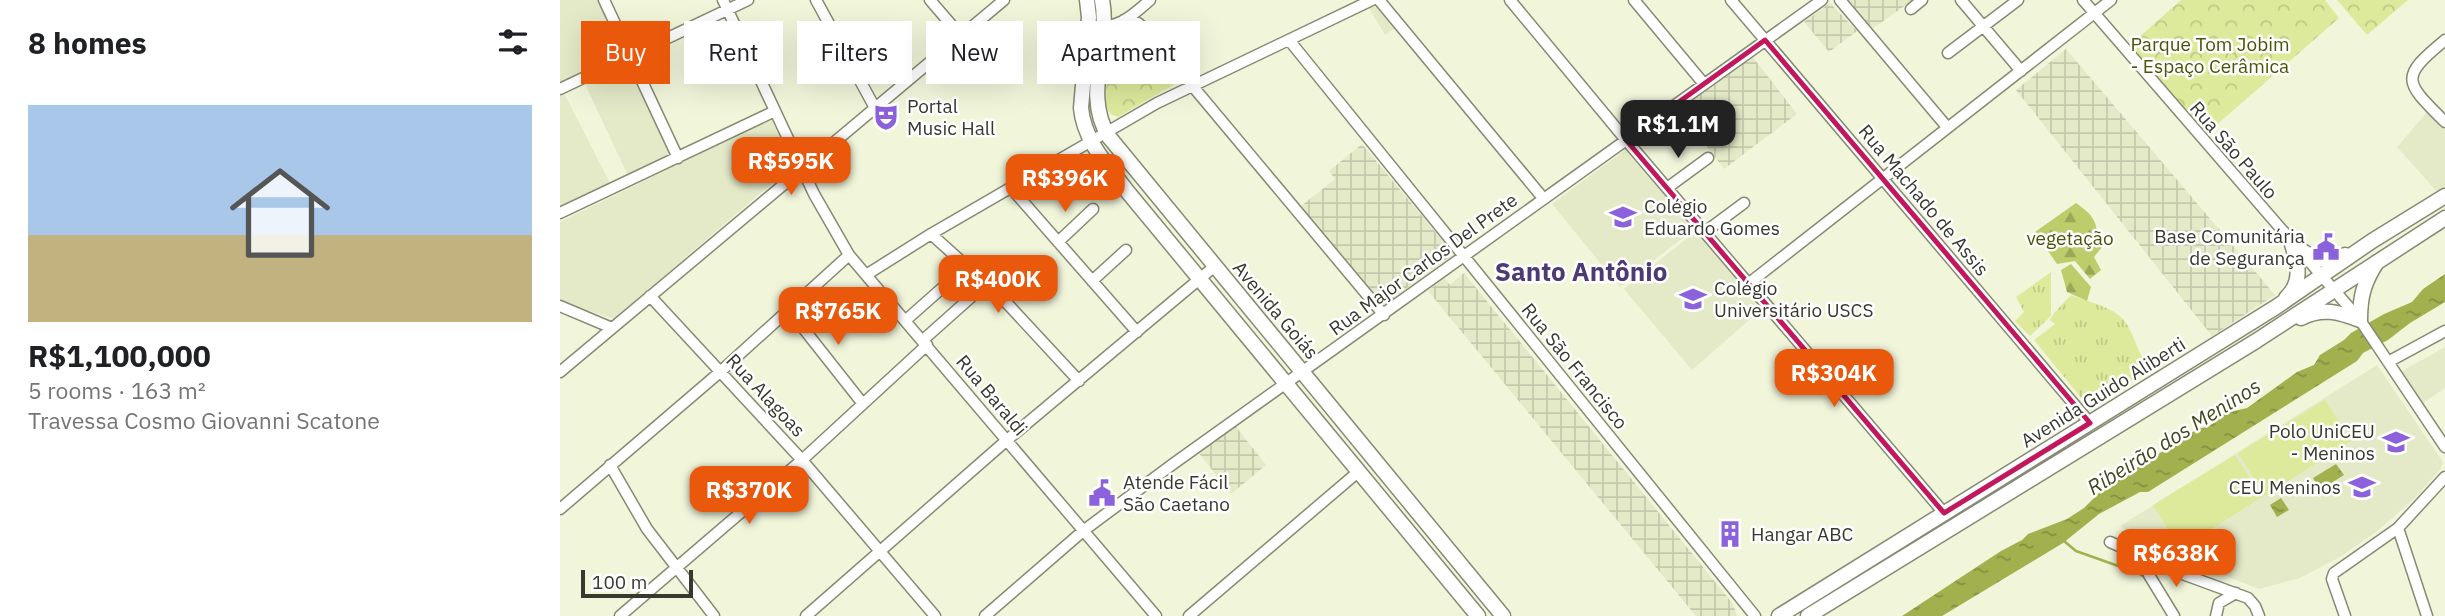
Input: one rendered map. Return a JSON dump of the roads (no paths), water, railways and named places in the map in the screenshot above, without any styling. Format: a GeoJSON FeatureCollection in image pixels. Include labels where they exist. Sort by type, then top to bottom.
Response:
{"type":"FeatureCollection","features":[{"type":"Feature","properties":{"kind":"main road","name":"Avenida Goiás"},"geometry":{"type":"LineString","coordinates":[[1087,0],[1088,21]]}},
{"type":"Feature","properties":{"kind":"main road","name":"Avenida Goiás"},"geometry":{"type":"LineString","coordinates":[[1102,0],[1104,21]]}},
{"type":"Feature","properties":{"kind":"main road","name":"Avenida Goiás"},"geometry":{"type":"LineString","coordinates":[[1083,84],[1081,108],[1084,127],[1090,141],[1127,191],[1242,330],[1293,378],[1503,616]]}},
{"type":"Feature","properties":{"kind":"main road","name":"Avenida Goiás"},"geometry":{"type":"LineString","coordinates":[[1098,84],[1100,120],[1105,132],[1125,160],[1215,266],[1358,472],[1478,616]]}},
{"type":"Feature","properties":{"kind":"main road","name":"Avenida Guido Aliberti"},"geometry":{"type":"LineString","coordinates":[[1779,616],[2189,362],[2445,196]]}},
{"type":"Feature","properties":{"kind":"main road","name":"Avenida Guido Aliberti"},"geometry":{"type":"LineString","coordinates":[[1808,616],[2256,341],[2445,218]]}},
{"type":"Feature","properties":{"kind":"main road"},"geometry":{"type":"LineString","coordinates":[[2396,227],[2406,242]]}},
{"type":"Feature","properties":{"kind":"main road"},"geometry":{"type":"LineString","coordinates":[[2292,244],[2312,258],[2328,261],[2372,241]]}},
{"type":"Feature","properties":{"kind":"main road"},"geometry":{"type":"LineString","coordinates":[[2276,307],[2291,293],[2296,284],[2298,264],[2292,244]]}},
{"type":"Feature","properties":{"kind":"main road"},"geometry":{"type":"LineString","coordinates":[[2256,341],[2319,311],[2340,312],[2361,321],[2364,284],[2379,259]]}},
{"type":"Feature","properties":{"kind":"main road"},"geometry":{"type":"LineString","coordinates":[[2189,362],[2192,380]]}},
{"type":"Feature","properties":{"kind":"street"},"geometry":{"type":"LineString","coordinates":[[604,0],[614,21]]}},
{"type":"Feature","properties":{"kind":"street"},"geometry":{"type":"LineString","coordinates":[[670,36],[725,5],[748,0]]}},
{"type":"Feature","properties":{"kind":"street"},"geometry":{"type":"LineString","coordinates":[[816,0],[875,108]]}},
{"type":"Feature","properties":{"kind":"street"},"geometry":{"type":"LineString","coordinates":[[930,0],[948,21]]}},
{"type":"Feature","properties":{"kind":"street"},"geometry":{"type":"LineString","coordinates":[[979,21],[1004,0]]}},
{"type":"Feature","properties":{"kind":"street"},"geometry":{"type":"LineString","coordinates":[[1124,20],[1150,0]]}},
{"type":"Feature","properties":{"kind":"street"},"geometry":{"type":"LineString","coordinates":[[866,275],[1105,132],[1193,85],[1372,0]]}},
{"type":"Feature","properties":{"kind":"street"},"geometry":{"type":"LineString","coordinates":[[1379,0],[1543,198]]}},
{"type":"Feature","properties":{"kind":"street"},"geometry":{"type":"LineString","coordinates":[[1510,0],[1944,513]]}},
{"type":"Feature","properties":{"kind":"street"},"geometry":{"type":"LineString","coordinates":[[1634,0],[1704,84]]}},
{"type":"Feature","properties":{"kind":"street","name":"Rua Machado de Assis"},"geometry":{"type":"LineString","coordinates":[[1731,0],[2090,423]]}},
{"type":"Feature","properties":{"kind":"street","name":"Rua Major Carlos Del Prete"},"geometry":{"type":"LineString","coordinates":[[985,616],[1083,531],[1822,0]]}},
{"type":"Feature","properties":{"kind":"street"},"geometry":{"type":"LineString","coordinates":[[1840,0],[1947,127]]}},
{"type":"Feature","properties":{"kind":"street"},"geometry":{"type":"LineString","coordinates":[[1911,9],[1922,0]]}},
{"type":"Feature","properties":{"kind":"street"},"geometry":{"type":"LineString","coordinates":[[1961,0],[2021,71]]}},
{"type":"Feature","properties":{"kind":"street"},"geometry":{"type":"LineString","coordinates":[[1948,53],[2018,0]]}},
{"type":"Feature","properties":{"kind":"street","name":"Rua São Paulo"},"geometry":{"type":"LineString","coordinates":[[2082,0],[2361,321],[2445,447]]}},
{"type":"Feature","properties":{"kind":"street"},"geometry":{"type":"LineString","coordinates":[[1748,284],[2111,0]]}},
{"type":"Feature","properties":{"kind":"street","name":"Rua Baraldi"},"geometry":{"type":"LineString","coordinates":[[725,5],[801,168],[825,216],[849,255],[1156,616]]}},
{"type":"Feature","properties":{"kind":"street"},"geometry":{"type":"LineString","coordinates":[[1138,21],[1139,9]]}},
{"type":"Feature","properties":{"kind":"street"},"geometry":{"type":"LineString","coordinates":[[1124,20],[1129,21]]}},
{"type":"Feature","properties":{"kind":"street","name":"Rua São Francisco"},"geometry":{"type":"LineString","coordinates":[[1289,40],[1755,616]]}},
{"type":"Feature","properties":{"kind":"street"},"geometry":{"type":"LineString","coordinates":[[2445,40],[2415,66],[2412,77],[2416,89],[2445,122]]}},
{"type":"Feature","properties":{"kind":"street"},"geometry":{"type":"LineString","coordinates":[[560,372],[926,65]]}},
{"type":"Feature","properties":{"kind":"street"},"geometry":{"type":"LineString","coordinates":[[560,89],[581,80]]}},
{"type":"Feature","properties":{"kind":"street"},"geometry":{"type":"LineString","coordinates":[[644,84],[678,158]]}},
{"type":"Feature","properties":{"kind":"street"},"geometry":{"type":"LineString","coordinates":[[1193,85],[1384,315]]}},
{"type":"Feature","properties":{"kind":"street"},"geometry":{"type":"LineString","coordinates":[[560,213],[775,111]]}},
{"type":"Feature","properties":{"kind":"street"},"geometry":{"type":"LineString","coordinates":[[1667,188],[1708,158]]}},
{"type":"Feature","properties":{"kind":"street"},"geometry":{"type":"LineString","coordinates":[[1011,188],[1138,332]]}},
{"type":"Feature","properties":{"kind":"street"},"geometry":{"type":"LineString","coordinates":[[1705,232],[1744,203]]}},
{"type":"Feature","properties":{"kind":"street"},"geometry":{"type":"LineString","coordinates":[[1058,242],[1093,209]]}},
{"type":"Feature","properties":{"kind":"street"},"geometry":{"type":"LineString","coordinates":[[932,234],[987,283],[1079,381]]}},
{"type":"Feature","properties":{"kind":"street"},"geometry":{"type":"LineString","coordinates":[[1092,281],[1126,250]]}},
{"type":"Feature","properties":{"kind":"street"},"geometry":{"type":"LineString","coordinates":[[560,509],[720,372],[849,255]]}},
{"type":"Feature","properties":{"kind":"street"},"geometry":{"type":"LineString","coordinates":[[906,320],[967,266]]}},
{"type":"Feature","properties":{"kind":"street"},"geometry":{"type":"LineString","coordinates":[[806,616],[1007,440],[1215,266]]}},
{"type":"Feature","properties":{"kind":"street"},"geometry":{"type":"LineString","coordinates":[[628,614],[676,568],[863,404],[987,283]]}},
{"type":"Feature","properties":{"kind":"street","name":"Rua Alagoas"},"geometry":{"type":"LineString","coordinates":[[650,296],[802,460],[935,616]]}},
{"type":"Feature","properties":{"kind":"street"},"geometry":{"type":"LineString","coordinates":[[560,306],[612,328]]}},
{"type":"Feature","properties":{"kind":"street"},"geometry":{"type":"LineString","coordinates":[[788,309],[863,404]]}},
{"type":"Feature","properties":{"kind":"street"},"geometry":{"type":"LineString","coordinates":[[2388,362],[2445,331]]}},
{"type":"Feature","properties":{"kind":"street"},"geometry":{"type":"LineString","coordinates":[[610,466],[647,529],[714,616]]}},
{"type":"Feature","properties":{"kind":"street"},"geometry":{"type":"LineString","coordinates":[[1189,616],[1358,472]]}},
{"type":"Feature","properties":{"kind":"street"},"geometry":{"type":"LineString","coordinates":[[2345,616],[2332,579],[2333,573],[2398,528],[2445,477]]}},
{"type":"Feature","properties":{"kind":"street"},"geometry":{"type":"LineString","coordinates":[[2398,528],[2427,616]]}},
{"type":"Feature","properties":{"kind":"street"},"geometry":{"type":"LineString","coordinates":[[2110,542],[2167,568],[2236,593],[2252,601],[2259,616]]}},
{"type":"Feature","properties":{"kind":"street"},"geometry":{"type":"LineString","coordinates":[[2148,575],[2174,616]]}},
{"type":"Feature","properties":{"kind":"street"},"geometry":{"type":"LineString","coordinates":[[2216,616],[2219,603],[2236,593]]}},
{"type":"Feature","properties":{"kind":"water"},"geometry":{"type":"Polygon","coordinates":[[[2445,274],[2445,302],[2388,340],[2363,353],[2357,361],[2148,492],[2140,492],[2099,514],[2063,543],[1942,616],[1902,616],[2028,534],[2067,519],[2084,508],[2102,490],[2199,428],[2212,424],[2221,414],[2247,408],[2297,372],[2314,365],[2320,355],[2351,333],[2412,302],[2423,289],[2445,274]]]}},
{"type":"Feature","properties":{"kind":"water"},"geometry":{"type":"Polygon","coordinates":[[[2336,464],[2344,475],[2320,490],[2313,478],[2336,464]]]}},
{"type":"Feature","properties":{"kind":"water"},"geometry":{"type":"Polygon","coordinates":[[[2281,498],[2289,510],[2277,517],[2270,505],[2281,498]]]}},
{"type":"Feature","properties":{"kind":"waterway"},"geometry":{"type":"LineString","coordinates":[[2064,541],[2076,551],[2146,578]]}},
{"type":"Feature","properties":{"kind":"place","name":"Portal Music Hall"},"geometry":{"type":"Point","coordinates":[886,117]}},
{"type":"Feature","properties":{"kind":"place","name":"Colégio Eduardo Gomes"},"geometry":{"type":"Point","coordinates":[1623,217]}},
{"type":"Feature","properties":{"kind":"place","name":"Base Comunitária de Segurança"},"geometry":{"type":"Point","coordinates":[2326,247]}},
{"type":"Feature","properties":{"kind":"place","name":"Colégio Universitário USCS"},"geometry":{"type":"Point","coordinates":[1693,299]}},
{"type":"Feature","properties":{"kind":"place","name":"Polo UniCEU - Meninos"},"geometry":{"type":"Point","coordinates":[2396,442]}},
{"type":"Feature","properties":{"kind":"place","name":"CEU Meninos"},"geometry":{"type":"Point","coordinates":[2362,487]}},
{"type":"Feature","properties":{"kind":"place","name":"Atende Fácil São Caetano"},"geometry":{"type":"Point","coordinates":[1102,493]}},
{"type":"Feature","properties":{"kind":"place","name":"Hangar ABC"},"geometry":{"type":"Point","coordinates":[1730,534]}},
{"type":"Feature","properties":{"kind":"district","name":"Santo Antônio"},"geometry":{"type":"Point","coordinates":[1581,272]}},
{"type":"Feature","properties":{"kind":"park label","name":"Parque Tom Jobim - Espaço Cerâmica"},"geometry":{"type":"Point","coordinates":[2210,55]}},
{"type":"Feature","properties":{"kind":"park label","name":"vegetação"},"geometry":{"type":"Point","coordinates":[2070,238]}},
{"type":"Feature","properties":{"kind":"water label","name":"Ribeirão dos Meninos"},"geometry":{"type":"Point","coordinates":[2174,437]}}]}
